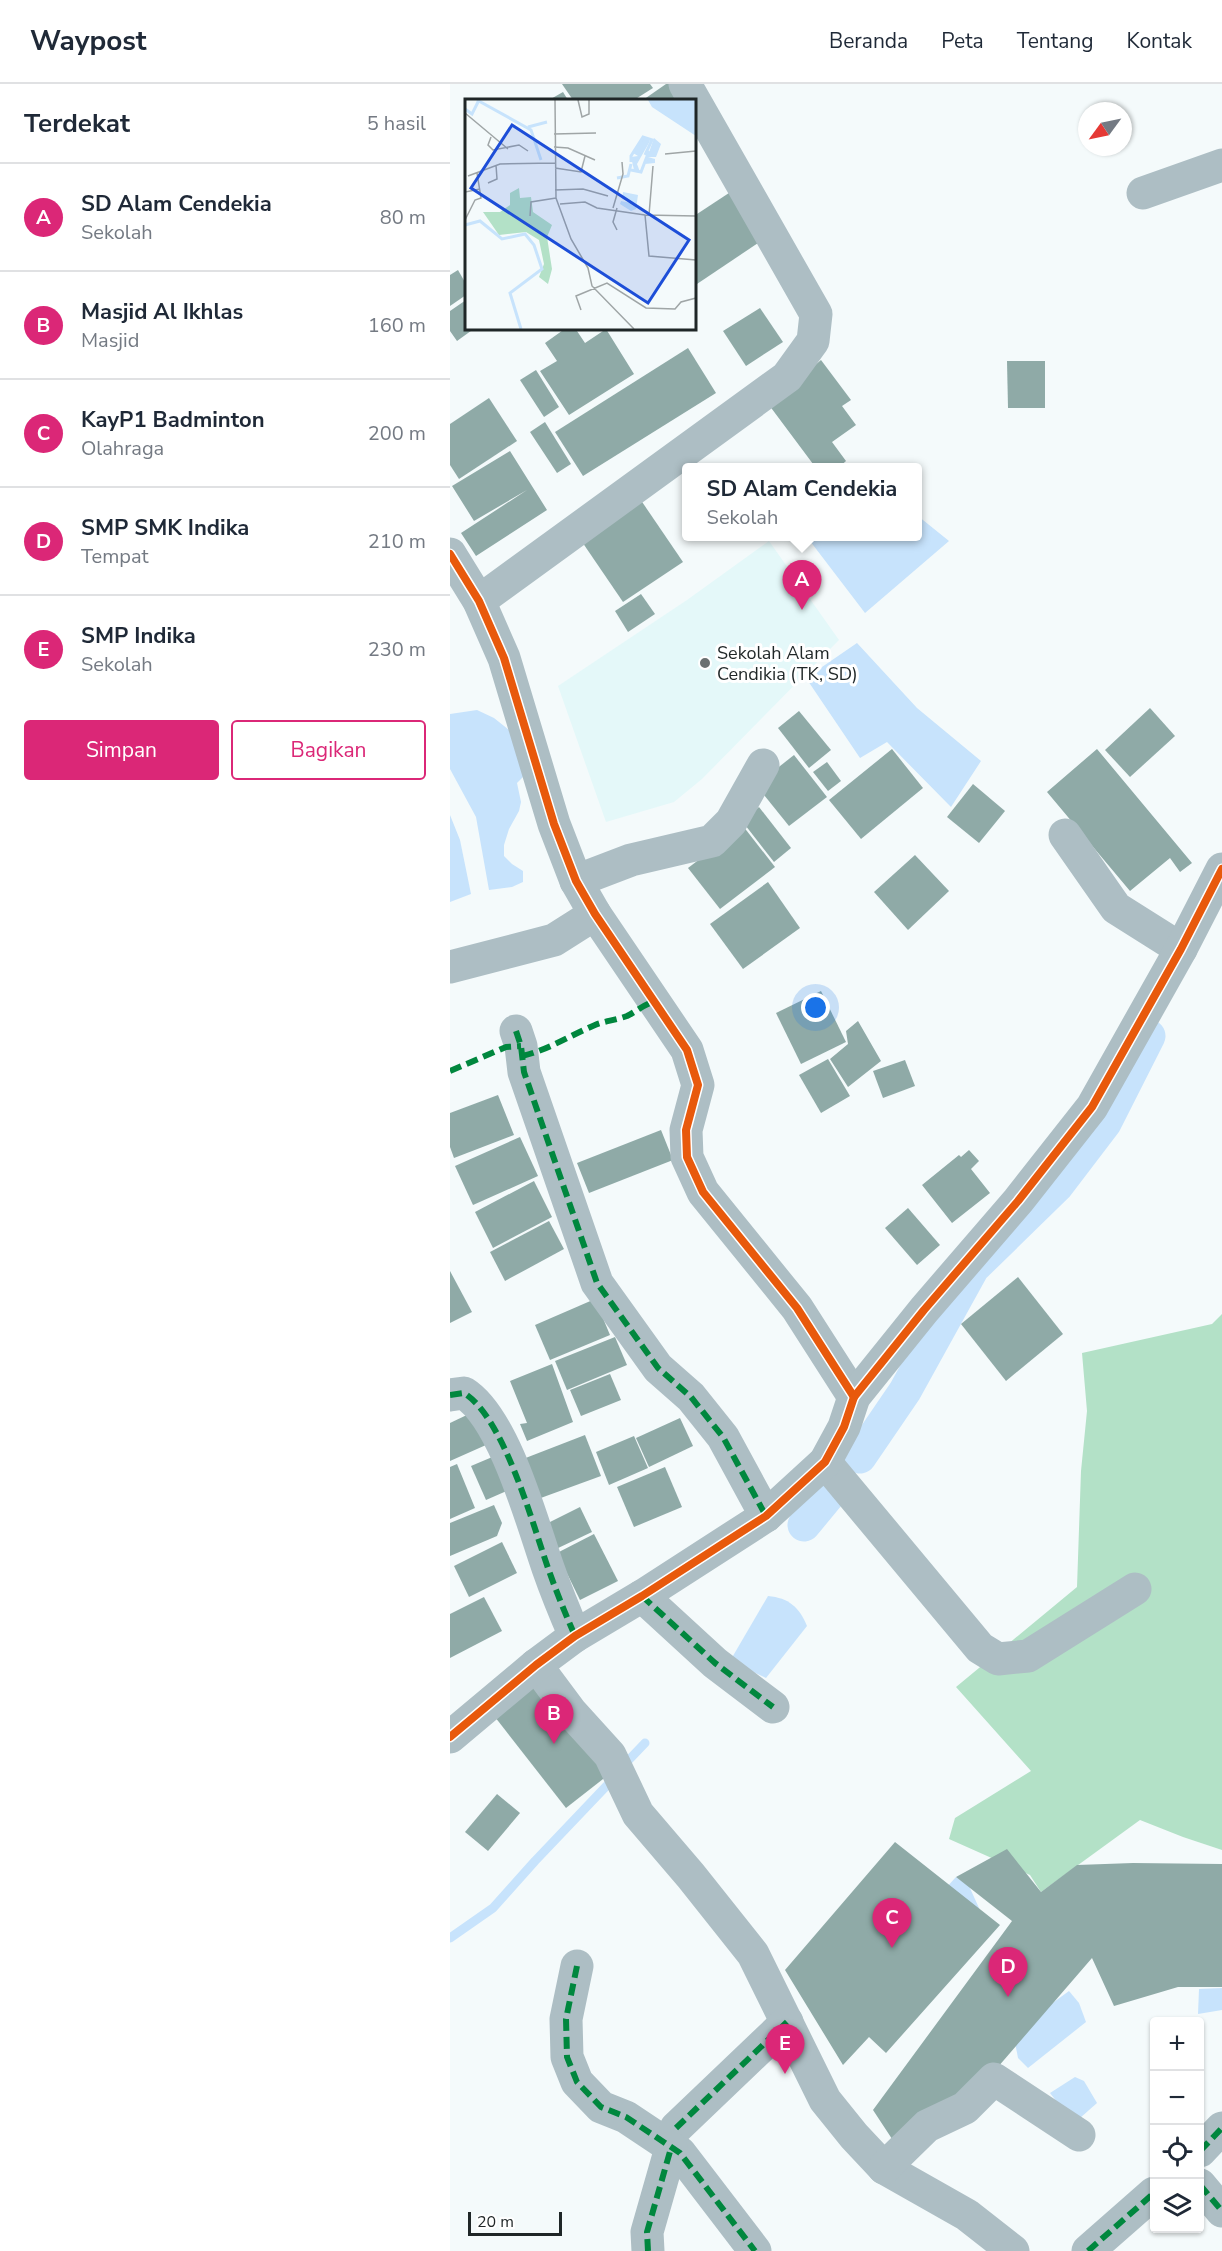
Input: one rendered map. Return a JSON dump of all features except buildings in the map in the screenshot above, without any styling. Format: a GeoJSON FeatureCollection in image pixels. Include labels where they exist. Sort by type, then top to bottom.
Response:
{"type":"FeatureCollection","features":[{"type":"Feature","properties":{"kind":"street"},"geometry":{"type":"LineString","coordinates":[[685,84],[694,99]]}},
{"type":"Feature","properties":{"kind":"street"},"geometry":{"type":"LineString","coordinates":[[479,601],[787,377],[813,341],[816,314],[696,103]]}},
{"type":"Feature","properties":{"kind":"street"},"geometry":{"type":"LineString","coordinates":[[1143,193],[1222,165]]}},
{"type":"Feature","properties":{"kind":"street"},"geometry":{"type":"LineString","coordinates":[[453,564],[479,601],[504,658],[554,825],[576,881],[595,914],[687,1050],[698,1085],[686,1130],[687,1157],[703,1192],[797,1308],[854,1397]]}},
{"type":"Feature","properties":{"kind":"street"},"geometry":{"type":"LineString","coordinates":[[576,881],[631,860],[712,841],[731,822],[763,765]]}},
{"type":"Feature","properties":{"kind":"street"},"geometry":{"type":"LineString","coordinates":[[1065,835],[1116,908],[1181,949]]}},
{"type":"Feature","properties":{"kind":"street"},"geometry":{"type":"LineString","coordinates":[[450,1737],[574,1636],[642,1596],[766,1516],[825,1462],[844,1427],[854,1397],[924,1310],[1018,1201],[1092,1107],[1181,949],[1222,869]]}},
{"type":"Feature","properties":{"kind":"street"},"geometry":{"type":"LineString","coordinates":[[450,967],[554,940],[595,914]]}},
{"type":"Feature","properties":{"kind":"street"},"geometry":{"type":"LineString","coordinates":[[516,1031],[521,1046],[524,1072],[597,1283],[658,1368],[691,1397],[718,1430],[766,1516]]}},
{"type":"Feature","properties":{"kind":"street"},"geometry":{"type":"LineString","coordinates":[[450,1395],[464,1393],[469,1396],[482,1407],[493,1425],[517,1480],[574,1636]]}},
{"type":"Feature","properties":{"kind":"street"},"geometry":{"type":"LineString","coordinates":[[825,1462],[980,1648],[998,1659],[1028,1656],[1135,1589]]}},
{"type":"Feature","properties":{"kind":"street"},"geometry":{"type":"LineString","coordinates":[[642,1596],[715,1663],[773,1707]]}},
{"type":"Feature","properties":{"kind":"street"},"geometry":{"type":"LineString","coordinates":[[536,1665],[571,1712],[610,1755],[638,1814],[753,1953],[825,2100],[854,2136],[884,2168],[967,2215],[1013,2251]]}},
{"type":"Feature","properties":{"kind":"street"},"geometry":{"type":"LineString","coordinates":[[577,1965],[566,2019],[567,2057],[578,2082],[601,2107],[674,2138],[680,2153],[755,2251]]}},
{"type":"Feature","properties":{"kind":"street"},"geometry":{"type":"LineString","coordinates":[[648,2251],[647,2232],[674,2138],[787,2022]]}},
{"type":"Feature","properties":{"kind":"street"},"geometry":{"type":"LineString","coordinates":[[884,2168],[927,2126],[965,2108],[994,2079],[1079,2135]]}},
{"type":"Feature","properties":{"kind":"street"},"geometry":{"type":"LineString","coordinates":[[1204,2147],[1222,2128]]}},
{"type":"Feature","properties":{"kind":"street"},"geometry":{"type":"LineString","coordinates":[[1204,2190],[1222,2211]]}},
{"type":"Feature","properties":{"kind":"street"},"geometry":{"type":"LineString","coordinates":[[1088,2251],[1150,2197]]}},
{"type":"Feature","properties":{"kind":"shaded area","name":"Sekolah Alam Cendikia (TK, SD)"},"geometry":{"type":"Polygon","coordinates":[[[769,541],[839,640],[702,779],[674,802],[606,822],[558,686],[687,600],[769,541]]]}},
{"type":"Feature","properties":{"kind":"green space"},"geometry":{"type":"Polygon","coordinates":[[[1222,1314],[1222,1850],[1140,1820],[1041,1892],[1030,1875],[949,1839],[955,1818],[1031,1771],[956,1687],[1077,1587],[1081,1471],[1087,1411],[1082,1353],[1212,1324],[1222,1314]]]}},
{"type":"Feature","properties":{"kind":"water"},"geometry":{"type":"Polygon","coordinates":[[[922,519],[949,541],[865,613],[810,541],[922,541],[922,519]]]}},
{"type":"Feature","properties":{"kind":"water"},"geometry":{"type":"Polygon","coordinates":[[[857,643],[917,708],[981,761],[951,807],[887,742],[860,758],[806,678],[857,643]]]}},
{"type":"Feature","properties":{"kind":"water"},"geometry":{"type":"Polygon","coordinates":[[[477,710],[494,718],[513,733],[525,775],[517,783],[521,802],[504,845],[504,856],[523,871],[523,882],[512,887],[489,890],[476,817],[450,769],[450,714],[477,710]]]}},
{"type":"Feature","properties":{"kind":"water"},"geometry":{"type":"Polygon","coordinates":[[[450,815],[460,840],[471,894],[450,902],[450,815]]]}},
{"type":"Feature","properties":{"kind":"water"},"geometry":{"type":"Polygon","coordinates":[[[768,1596],[787,1601],[797,1609],[807,1626],[766,1678],[730,1661],[768,1596]]]}},
{"type":"Feature","properties":{"kind":"water"},"geometry":{"type":"Polygon","coordinates":[[[956,1877],[969,1886],[984,1919],[946,1888],[956,1877]]]}},
{"type":"Feature","properties":{"kind":"water"},"geometry":{"type":"Polygon","coordinates":[[[1222,1988],[1222,2010],[1198,2014],[1199,1989],[1222,1988]]]}},
{"type":"Feature","properties":{"kind":"water"},"geometry":{"type":"Polygon","coordinates":[[[1069,1991],[1079,2003],[1086,2022],[1028,2068],[1018,2058],[1013,2032],[1069,1991]]]}},
{"type":"Feature","properties":{"kind":"water"},"geometry":{"type":"Polygon","coordinates":[[[1075,2077],[1084,2081],[1097,2103],[1080,2118],[1061,2107],[1050,2093],[1075,2077]]]}},
{"type":"Feature","properties":{"kind":"waterway"},"geometry":{"type":"LineString","coordinates":[[860,1457],[905,1391],[973,1268],[1057,1186],[1105,1123],[1149,1036]]}},
{"type":"Feature","properties":{"kind":"waterway"},"geometry":{"type":"LineString","coordinates":[[804,1525],[837,1485]]}},
{"type":"Feature","properties":{"kind":"waterway"},"geometry":{"type":"LineString","coordinates":[[623,1766],[645,1743]]}},
{"type":"Feature","properties":{"kind":"waterway"},"geometry":{"type":"LineString","coordinates":[[450,1938],[493,1908],[615,1777]]}},
{"type":"Feature","properties":{"kind":"marked path"},"geometry":{"type":"LineString","coordinates":[[522,1056],[595,1025],[627,1016],[656,1001]]}},
{"type":"Feature","properties":{"kind":"marked path"},"geometry":{"type":"LineString","coordinates":[[516,1031],[521,1046],[524,1072],[597,1283],[658,1368],[691,1397],[723,1437],[766,1516]]}},
{"type":"Feature","properties":{"kind":"marked path"},"geometry":{"type":"LineString","coordinates":[[450,1071],[506,1047],[521,1046]]}},
{"type":"Feature","properties":{"kind":"marked path"},"geometry":{"type":"LineString","coordinates":[[450,1395],[464,1393],[478,1406],[492,1424],[504,1447],[575,1636]]}},
{"type":"Feature","properties":{"kind":"marked path"},"geometry":{"type":"LineString","coordinates":[[642,1596],[715,1663],[773,1707]]}},
{"type":"Feature","properties":{"kind":"marked path"},"geometry":{"type":"LineString","coordinates":[[577,1966],[566,2019],[567,2057],[577,2082],[601,2107],[626,2117],[680,2153],[755,2251]]}},
{"type":"Feature","properties":{"kind":"marked path"},"geometry":{"type":"LineString","coordinates":[[676,2128],[787,2022]]}},
{"type":"Feature","properties":{"kind":"marked path"},"geometry":{"type":"LineString","coordinates":[[1204,2147],[1222,2128]]}},
{"type":"Feature","properties":{"kind":"marked path"},"geometry":{"type":"LineString","coordinates":[[648,2251],[647,2232],[671,2148]]}},
{"type":"Feature","properties":{"kind":"marked path"},"geometry":{"type":"LineString","coordinates":[[1204,2190],[1222,2211]]}},
{"type":"Feature","properties":{"kind":"marked path"},"geometry":{"type":"LineString","coordinates":[[1088,2251],[1150,2197]]}},
{"type":"Feature","properties":{"kind":"cycle path"},"geometry":{"type":"LineString","coordinates":[[450,554],[479,601],[504,658],[554,824],[576,881],[595,914],[687,1050],[698,1085],[686,1130],[687,1157],[703,1192],[797,1308],[854,1397]]}},
{"type":"Feature","properties":{"kind":"cycle path"},"geometry":{"type":"LineString","coordinates":[[450,1737],[536,1665],[575,1636],[766,1516],[825,1462],[844,1427],[854,1397],[924,1310],[1018,1201],[1092,1107],[1181,949],[1222,869]]}},
{"type":"Feature","properties":{"kind":"place","name":"SD Alam Cendekia"},"geometry":{"type":"Point","coordinates":[802,610]}},
{"type":"Feature","properties":{"kind":"place","name":"Sekolah Alam Cendikia (TK, SD)"},"geometry":{"type":"Point","coordinates":[705,663]}},
{"type":"Feature","properties":{"kind":"place","name":"Masjid Al Ikhlas"},"geometry":{"type":"Point","coordinates":[554,1744]}},
{"type":"Feature","properties":{"kind":"place","name":"KayP1 Badminton"},"geometry":{"type":"Point","coordinates":[892,1948]}},
{"type":"Feature","properties":{"kind":"place","name":"SMP SMK Indika"},"geometry":{"type":"Point","coordinates":[1008,1997]}},
{"type":"Feature","properties":{"kind":"place","name":"SMP Indika"},"geometry":{"type":"Point","coordinates":[785,2074]}}]}
